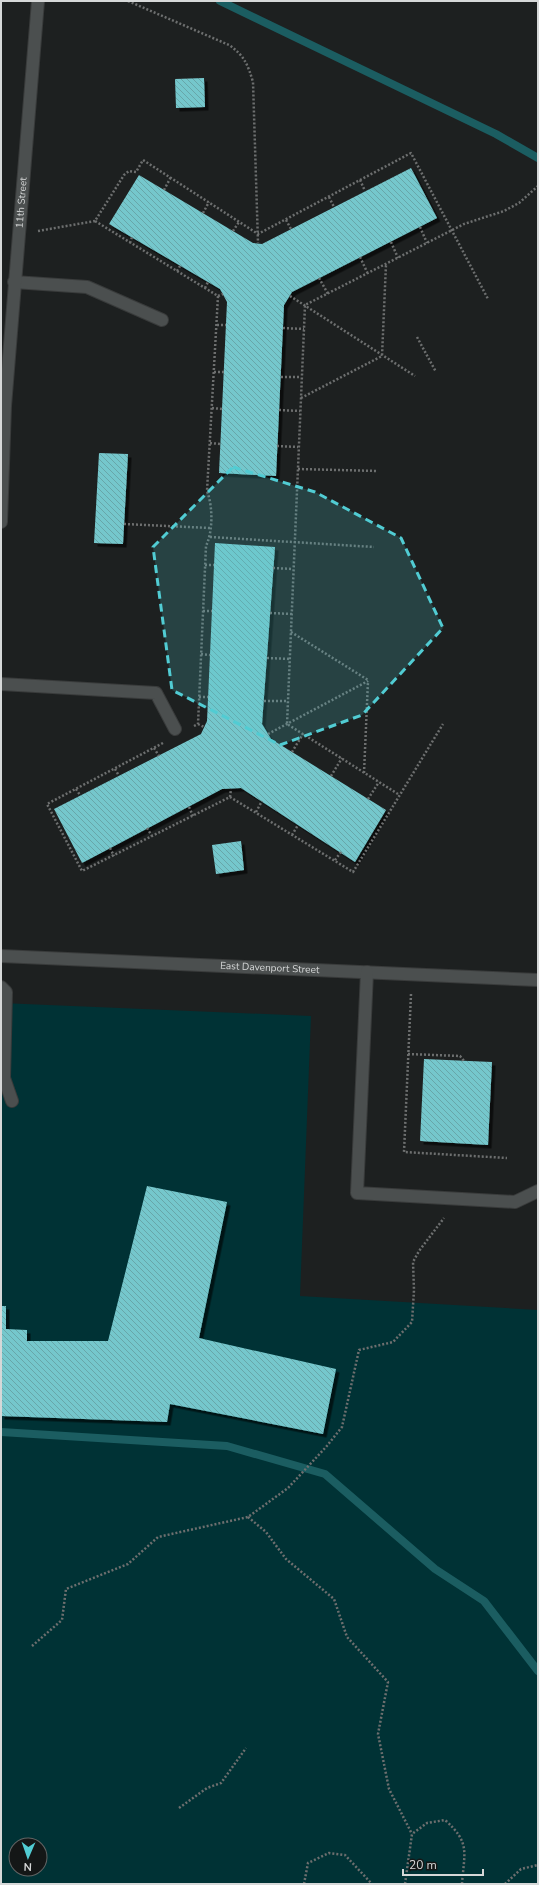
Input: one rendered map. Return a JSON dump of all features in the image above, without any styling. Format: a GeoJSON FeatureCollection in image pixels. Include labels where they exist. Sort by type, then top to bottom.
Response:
{"type":"FeatureCollection","features":[{"type":"Feature","properties":{"kind":"street","name":"11th Street"},"geometry":{"type":"LineString","coordinates":[[1,522],[3,405],[39,8],[38,1]]}},
{"type":"Feature","properties":{"kind":"street"},"geometry":{"type":"LineString","coordinates":[[14,282],[87,287],[162,320]]}},
{"type":"Feature","properties":{"kind":"street"},"geometry":{"type":"LineString","coordinates":[[1,684],[156,693],[175,729]]}},
{"type":"Feature","properties":{"kind":"street","name":"East Davenport Street"},"geometry":{"type":"LineString","coordinates":[[1,956],[538,980]]}},
{"type":"Feature","properties":{"kind":"street"},"geometry":{"type":"LineString","coordinates":[[367,972],[357,1192],[514,1202],[538,1191]]}},
{"type":"Feature","properties":{"kind":"street"},"geometry":{"type":"LineString","coordinates":[[1,987],[6,992],[4,1078],[12,1102]]}},
{"type":"Feature","properties":{"kind":"path"},"geometry":{"type":"LineString","coordinates":[[128,1],[229,45],[239,52],[246,60],[253,82],[258,243]]}},
{"type":"Feature","properties":{"kind":"path"},"geometry":{"type":"LineString","coordinates":[[258,234],[411,153],[488,300]]}},
{"type":"Feature","properties":{"kind":"path"},"geometry":{"type":"LineString","coordinates":[[95,221],[124,175],[129,171],[136,172],[143,160],[258,234]]}},
{"type":"Feature","properties":{"kind":"path"},"geometry":{"type":"LineString","coordinates":[[164,190],[171,177]]}},
{"type":"Feature","properties":{"kind":"path"},"geometry":{"type":"LineString","coordinates":[[360,180],[365,191]]}},
{"type":"Feature","properties":{"kind":"path"},"geometry":{"type":"LineString","coordinates":[[304,306],[464,224],[504,211],[519,203],[538,186]]}},
{"type":"Feature","properties":{"kind":"path"},"geometry":{"type":"LineString","coordinates":[[329,197],[334,207]]}},
{"type":"Feature","properties":{"kind":"path"},"geometry":{"type":"LineString","coordinates":[[203,213],[209,202]]}},
{"type":"Feature","properties":{"kind":"path"},"geometry":{"type":"LineString","coordinates":[[286,220],[291,229]]}},
{"type":"Feature","properties":{"kind":"path"},"geometry":{"type":"LineString","coordinates":[[18,234],[95,221],[218,296]]}},
{"type":"Feature","properties":{"kind":"path"},"geometry":{"type":"LineString","coordinates":[[233,231],[239,222]]}},
{"type":"Feature","properties":{"kind":"path"},"geometry":{"type":"LineString","coordinates":[[420,227],[427,243]]}},
{"type":"Feature","properties":{"kind":"path"},"geometry":{"type":"LineString","coordinates":[[130,243],[132,237]]}},
{"type":"Feature","properties":{"kind":"path"},"geometry":{"type":"LineString","coordinates":[[391,242],[398,258]]}},
{"type":"Feature","properties":{"kind":"path"},"geometry":{"type":"LineString","coordinates":[[360,257],[368,274]]}},
{"type":"Feature","properties":{"kind":"path"},"geometry":{"type":"LineString","coordinates":[[382,356],[386,264]]}},
{"type":"Feature","properties":{"kind":"path"},"geometry":{"type":"LineString","coordinates":[[177,271],[180,266]]}},
{"type":"Feature","properties":{"kind":"path"},"geometry":{"type":"LineString","coordinates":[[319,278],[328,294]]}},
{"type":"Feature","properties":{"kind":"path"},"geometry":{"type":"LineString","coordinates":[[205,288],[208,282]]}},
{"type":"Feature","properties":{"kind":"path"},"geometry":{"type":"LineString","coordinates":[[218,296],[223,294]]}},
{"type":"Feature","properties":{"kind":"path"},"geometry":{"type":"LineString","coordinates":[[198,724],[206,546],[210,537],[211,501],[208,491],[218,296]]}},
{"type":"Feature","properties":{"kind":"path"},"geometry":{"type":"LineString","coordinates":[[290,296],[415,376]]}},
{"type":"Feature","properties":{"kind":"path"},"geometry":{"type":"LineString","coordinates":[[287,724],[304,306]]}},
{"type":"Feature","properties":{"kind":"path"},"geometry":{"type":"LineString","coordinates":[[217,325],[226,325]]}},
{"type":"Feature","properties":{"kind":"path"},"geometry":{"type":"LineString","coordinates":[[283,328],[304,329]]}},
{"type":"Feature","properties":{"kind":"path"},"geometry":{"type":"LineString","coordinates":[[418,337],[436,372]]}},
{"type":"Feature","properties":{"kind":"path"},"geometry":{"type":"LineString","coordinates":[[301,398],[382,356]]}},
{"type":"Feature","properties":{"kind":"path"},"geometry":{"type":"LineString","coordinates":[[214,372],[224,372]]}},
{"type":"Feature","properties":{"kind":"path"},"geometry":{"type":"LineString","coordinates":[[281,377],[301,377]]}},
{"type":"Feature","properties":{"kind":"path"},"geometry":{"type":"LineString","coordinates":[[212,408],[222,409]]}},
{"type":"Feature","properties":{"kind":"path"},"geometry":{"type":"LineString","coordinates":[[279,410],[300,411]]}},
{"type":"Feature","properties":{"kind":"path"},"geometry":{"type":"LineString","coordinates":[[210,443],[220,444]]}},
{"type":"Feature","properties":{"kind":"path"},"geometry":{"type":"LineString","coordinates":[[277,446],[298,447]]}},
{"type":"Feature","properties":{"kind":"path"},"geometry":{"type":"LineString","coordinates":[[298,469],[377,471]]}},
{"type":"Feature","properties":{"kind":"path"},"geometry":{"type":"LineString","coordinates":[[124,524],[210,528]]}},
{"type":"Feature","properties":{"kind":"path"},"geometry":{"type":"LineString","coordinates":[[210,537],[374,547]]}},
{"type":"Feature","properties":{"kind":"path"},"geometry":{"type":"LineString","coordinates":[[205,565],[214,565]]}},
{"type":"Feature","properties":{"kind":"path"},"geometry":{"type":"LineString","coordinates":[[273,568],[294,569]]}},
{"type":"Feature","properties":{"kind":"path"},"geometry":{"type":"LineString","coordinates":[[203,611],[212,611]]}},
{"type":"Feature","properties":{"kind":"path"},"geometry":{"type":"LineString","coordinates":[[270,613],[292,614]]}},
{"type":"Feature","properties":{"kind":"path"},"geometry":{"type":"LineString","coordinates":[[290,632],[368,681]]}},
{"type":"Feature","properties":{"kind":"path"},"geometry":{"type":"LineString","coordinates":[[201,654],[210,655]]}},
{"type":"Feature","properties":{"kind":"path"},"geometry":{"type":"LineString","coordinates":[[267,658],[290,659]]}},
{"type":"Feature","properties":{"kind":"path"},"geometry":{"type":"LineString","coordinates":[[268,734],[368,681]]}},
{"type":"Feature","properties":{"kind":"path"},"geometry":{"type":"LineString","coordinates":[[364,773],[368,681]]}},
{"type":"Feature","properties":{"kind":"path"},"geometry":{"type":"LineString","coordinates":[[199,697],[208,697]]}},
{"type":"Feature","properties":{"kind":"path"},"geometry":{"type":"LineString","coordinates":[[264,700],[288,701]]}},
{"type":"Feature","properties":{"kind":"path"},"geometry":{"type":"LineString","coordinates":[[198,724],[204,727]]}},
{"type":"Feature","properties":{"kind":"path"},"geometry":{"type":"LineString","coordinates":[[192,727],[198,724]]}},
{"type":"Feature","properties":{"kind":"path"},"geometry":{"type":"LineString","coordinates":[[287,724],[398,794]]}},
{"type":"Feature","properties":{"kind":"path"},"geometry":{"type":"LineString","coordinates":[[230,797],[354,872],[443,724]]}},
{"type":"Feature","properties":{"kind":"path"},"geometry":{"type":"LineString","coordinates":[[292,752],[303,734]]}},
{"type":"Feature","properties":{"kind":"path"},"geometry":{"type":"LineString","coordinates":[[167,741],[47,804],[82,871],[230,797]]}},
{"type":"Feature","properties":{"kind":"path"},"geometry":{"type":"LineString","coordinates":[[154,748],[159,756]]}},
{"type":"Feature","properties":{"kind":"path"},"geometry":{"type":"LineString","coordinates":[[331,776],[342,758]]}},
{"type":"Feature","properties":{"kind":"path"},"geometry":{"type":"LineString","coordinates":[[115,769],[119,776]]}},
{"type":"Feature","properties":{"kind":"path"},"geometry":{"type":"LineString","coordinates":[[368,799],[379,782]]}},
{"type":"Feature","properties":{"kind":"path"},"geometry":{"type":"LineString","coordinates":[[76,789],[80,795]]}},
{"type":"Feature","properties":{"kind":"path"},"geometry":{"type":"LineString","coordinates":[[230,797],[231,789]]}},
{"type":"Feature","properties":{"kind":"path"},"geometry":{"type":"LineString","coordinates":[[256,812],[262,801]]}},
{"type":"Feature","properties":{"kind":"path"},"geometry":{"type":"LineString","coordinates":[[188,807],[193,816]]}},
{"type":"Feature","properties":{"kind":"path"},"geometry":{"type":"LineString","coordinates":[[292,835],[298,825]]}},
{"type":"Feature","properties":{"kind":"path"},"geometry":{"type":"LineString","coordinates":[[147,828],[152,836]]}},
{"type":"Feature","properties":{"kind":"path"},"geometry":{"type":"LineString","coordinates":[[110,848],[114,856]]}},
{"type":"Feature","properties":{"kind":"path"},"geometry":{"type":"LineString","coordinates":[[335,860],[341,852]]}},
{"type":"Feature","properties":{"kind":"path"},"geometry":{"type":"LineString","coordinates":[[412,974],[404,1152],[507,1158]]}},
{"type":"Feature","properties":{"kind":"path"},"geometry":{"type":"LineString","coordinates":[[408,1054],[460,1056],[464,1061]]}},
{"type":"Feature","properties":{"kind":"path"},"geometry":{"type":"LineString","coordinates":[[32,1646],[62,1620],[66,1589],[128,1564],[158,1537],[248,1517],[288,1488],[326,1447],[342,1427],[359,1350],[393,1342],[412,1322],[414,1262],[419,1251],[447,1213]]}},
{"type":"Feature","properties":{"kind":"path"},"geometry":{"type":"LineString","coordinates":[[248,1517],[266,1532],[286,1560],[334,1599],[347,1637],[388,1682],[378,1734],[389,1789],[412,1834],[405,1884]]}},
{"type":"Feature","properties":{"kind":"path"},"geometry":{"type":"LineString","coordinates":[[179,1808],[207,1788],[221,1783],[246,1748]]}},
{"type":"Feature","properties":{"kind":"path"},"geometry":{"type":"LineString","coordinates":[[412,1834],[427,1823],[445,1820],[457,1830],[464,1844],[462,1884]]}},
{"type":"Feature","properties":{"kind":"path"},"geometry":{"type":"LineString","coordinates":[[304,1884],[308,1864],[329,1853],[345,1855],[372,1884]]}},
{"type":"Feature","properties":{"kind":"path"},"geometry":{"type":"LineString","coordinates":[[505,1884],[521,1869],[538,1865]]}},
{"type":"Feature","properties":{"kind":"highlighted area"},"geometry":{"type":"Polygon","coordinates":[[[233,467],[315,492],[401,538],[443,628],[362,715],[280,745],[172,690],[153,547],[233,467]]]}},
{"type":"Feature","properties":{"kind":"shaded area"},"geometry":{"type":"Polygon","coordinates":[[[1,1003],[311,1016],[300,1296],[538,1310],[538,1884],[1,1884],[1,1003]]]}},
{"type":"Feature","properties":{"kind":"building"},"geometry":{"type":"Polygon","coordinates":[[[204,78],[205,107],[176,108],[175,79],[204,78]]]}},
{"type":"Feature","properties":{"kind":"building"},"geometry":{"type":"Polygon","coordinates":[[[411,168],[437,218],[292,292],[284,305],[276,476],[219,473],[227,302],[220,289],[109,224],[139,175],[253,243],[262,244],[411,168]]]}},
{"type":"Feature","properties":{"kind":"building"},"geometry":{"type":"Polygon","coordinates":[[[99,453],[128,454],[123,544],[94,543],[99,453]]]}},
{"type":"Feature","properties":{"kind":"building"},"geometry":{"type":"Polygon","coordinates":[[[215,543],[275,547],[262,724],[271,739],[386,810],[355,862],[241,788],[222,789],[82,863],[54,809],[201,734],[207,721],[215,543]]]}},
{"type":"Feature","properties":{"kind":"building"},"geometry":{"type":"Polygon","coordinates":[[[241,841],[244,870],[216,874],[212,845],[241,841]]]}},
{"type":"Feature","properties":{"kind":"building"},"geometry":{"type":"Polygon","coordinates":[[[424,1059],[492,1062],[488,1145],[420,1141],[424,1059]]]}},
{"type":"Feature","properties":{"kind":"building"},"geometry":{"type":"Polygon","coordinates":[[[147,1186],[227,1202],[199,1338],[336,1369],[323,1434],[170,1404],[167,1422],[1,1416],[1,1306],[6,1306],[6,1329],[27,1330],[27,1341],[108,1341],[147,1186]]]}},
{"type":"Feature","properties":{"kind":"waterway"},"geometry":{"type":"LineString","coordinates":[[220,1],[496,134],[538,158]]}},
{"type":"Feature","properties":{"kind":"waterway"},"geometry":{"type":"LineString","coordinates":[[1,1432],[227,1446],[325,1474],[435,1569],[484,1601],[538,1671]]}}]}
